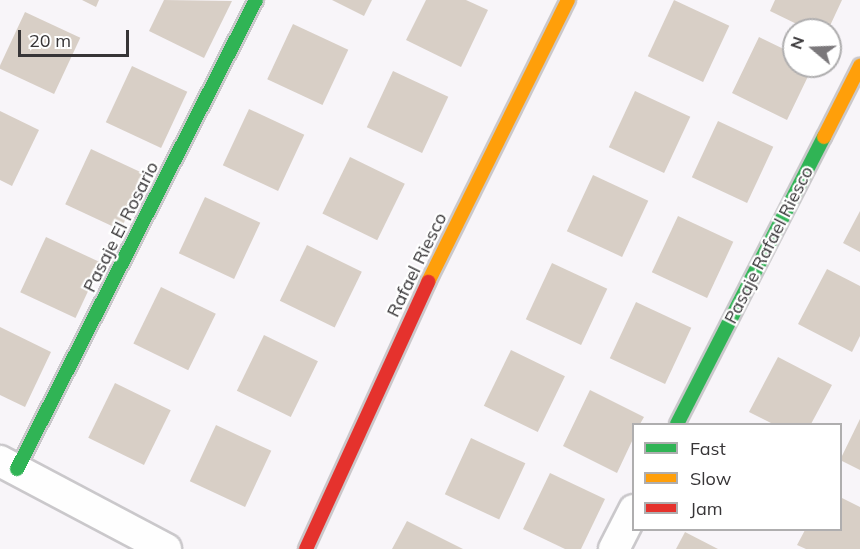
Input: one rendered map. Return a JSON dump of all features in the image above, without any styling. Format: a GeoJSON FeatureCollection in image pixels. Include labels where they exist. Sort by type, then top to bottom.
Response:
{"type":"FeatureCollection","features":[{"type":"Feature","properties":{"kind":"street","name":"Pasaje El Rosario"},"geometry":{"type":"LineString","coordinates":[[9,465],[256,0]]}},
{"type":"Feature","properties":{"kind":"street","name":"Rafael Riesco"},"geometry":{"type":"LineString","coordinates":[[306,549],[421,296],[568,0]]}},
{"type":"Feature","properties":{"kind":"street","name":"Pasaje Rafael Riesco"},"geometry":{"type":"LineString","coordinates":[[678,423],[860,66]]}},
{"type":"Feature","properties":{"kind":"street"},"geometry":{"type":"LineString","coordinates":[[9,465],[166,549]]}},
{"type":"Feature","properties":{"kind":"street"},"geometry":{"type":"LineString","coordinates":[[614,549],[632,512]]}},
{"type":"Feature","properties":{"kind":"building"},"geometry":{"type":"Polygon","coordinates":[[[82,0],[99,0],[96,7],[82,0]]]}},
{"type":"Feature","properties":{"kind":"building"},"geometry":{"type":"Polygon","coordinates":[[[164,0],[232,1],[204,58],[149,31],[164,0]]]}},
{"type":"Feature","properties":{"kind":"building"},"geometry":{"type":"Polygon","coordinates":[[[332,0],[372,0],[364,16],[332,0]]]}},
{"type":"Feature","properties":{"kind":"building"},"geometry":{"type":"Polygon","coordinates":[[[426,0],[466,0],[488,10],[461,67],[406,40],[426,0]]]}},
{"type":"Feature","properties":{"kind":"building"},"geometry":{"type":"Polygon","coordinates":[[[674,0],[729,26],[703,82],[648,56],[674,0]]]}},
{"type":"Feature","properties":{"kind":"building"},"geometry":{"type":"Polygon","coordinates":[[[775,0],[842,0],[834,18],[784,18],[770,11],[775,0]]]}},
{"type":"Feature","properties":{"kind":"building"},"geometry":{"type":"Polygon","coordinates":[[[25,12],[80,38],[54,94],[0,69],[25,12]]]}},
{"type":"Feature","properties":{"kind":"building"},"geometry":{"type":"Polygon","coordinates":[[[293,24],[348,50],[323,105],[267,79],[293,24]]]}},
{"type":"Feature","properties":{"kind":"building"},"geometry":{"type":"Polygon","coordinates":[[[759,37],[782,48],[782,78],[807,78],[787,120],[732,93],[759,37]]]}},
{"type":"Feature","properties":{"kind":"building"},"geometry":{"type":"Polygon","coordinates":[[[132,66],[187,92],[161,148],[106,122],[132,66]]]}},
{"type":"Feature","properties":{"kind":"building"},"geometry":{"type":"Polygon","coordinates":[[[393,71],[448,97],[422,153],[367,127],[393,71]]]}},
{"type":"Feature","properties":{"kind":"building"},"geometry":{"type":"Polygon","coordinates":[[[635,91],[690,117],[664,173],[609,147],[635,91]]]}},
{"type":"Feature","properties":{"kind":"building"},"geometry":{"type":"Polygon","coordinates":[[[249,109],[304,135],[278,191],[223,165],[249,109]]]}},
{"type":"Feature","properties":{"kind":"building"},"geometry":{"type":"Polygon","coordinates":[[[0,111],[39,130],[12,186],[0,180],[0,111]]]}},
{"type":"Feature","properties":{"kind":"building"},"geometry":{"type":"Polygon","coordinates":[[[718,121],[773,147],[747,203],[692,177],[718,121]]]}},
{"type":"Feature","properties":{"kind":"building"},"geometry":{"type":"Polygon","coordinates":[[[91,149],[146,175],[121,230],[65,204],[91,149]]]}},
{"type":"Feature","properties":{"kind":"building"},"geometry":{"type":"Polygon","coordinates":[[[350,157],[405,184],[377,240],[322,214],[350,157]]]}},
{"type":"Feature","properties":{"kind":"building"},"geometry":{"type":"Polygon","coordinates":[[[593,175],[648,201],[622,257],[567,231],[593,175]]]}},
{"type":"Feature","properties":{"kind":"building"},"geometry":{"type":"Polygon","coordinates":[[[205,197],[260,223],[234,279],[179,253],[205,197]]]}},
{"type":"Feature","properties":{"kind":"building"},"geometry":{"type":"Polygon","coordinates":[[[860,211],[860,252],[843,243],[860,211]]]}},
{"type":"Feature","properties":{"kind":"building"},"geometry":{"type":"Polygon","coordinates":[[[678,216],[733,242],[707,298],[652,272],[678,216]]]}},
{"type":"Feature","properties":{"kind":"building"},"geometry":{"type":"Polygon","coordinates":[[[46,237],[101,263],[76,318],[20,292],[46,237]]]}},
{"type":"Feature","properties":{"kind":"building"},"geometry":{"type":"Polygon","coordinates":[[[307,245],[362,272],[335,327],[280,301],[307,245]]]}},
{"type":"Feature","properties":{"kind":"building"},"geometry":{"type":"Polygon","coordinates":[[[552,263],[607,289],[581,345],[526,319],[552,263]]]}},
{"type":"Feature","properties":{"kind":"building"},"geometry":{"type":"Polygon","coordinates":[[[827,269],[860,286],[860,336],[852,352],[798,324],[827,269]]]}},
{"type":"Feature","properties":{"kind":"building"},"geometry":{"type":"Polygon","coordinates":[[[161,287],[216,314],[188,370],[133,344],[161,287]]]}},
{"type":"Feature","properties":{"kind":"building"},"geometry":{"type":"Polygon","coordinates":[[[636,302],[691,328],[665,384],[610,358],[636,302]]]}},
{"type":"Feature","properties":{"kind":"building"},"geometry":{"type":"Polygon","coordinates":[[[0,327],[51,352],[25,407],[0,395],[0,327]]]}},
{"type":"Feature","properties":{"kind":"building"},"geometry":{"type":"Polygon","coordinates":[[[264,335],[318,361],[291,417],[237,391],[264,335]]]}},
{"type":"Feature","properties":{"kind":"building"},"geometry":{"type":"Polygon","coordinates":[[[511,350],[565,376],[538,432],[484,406],[511,350]]]}},
{"type":"Feature","properties":{"kind":"building"},"geometry":{"type":"Polygon","coordinates":[[[778,357],[832,385],[812,423],[771,423],[749,412],[778,357]]]}},
{"type":"Feature","properties":{"kind":"building"},"geometry":{"type":"Polygon","coordinates":[[[115,383],[171,410],[144,465],[88,438],[115,383]]]}},
{"type":"Feature","properties":{"kind":"building"},"geometry":{"type":"Polygon","coordinates":[[[590,390],[644,417],[641,423],[632,423],[632,441],[617,473],[563,446],[590,390]]]}},
{"type":"Feature","properties":{"kind":"building"},"geometry":{"type":"Polygon","coordinates":[[[860,419],[860,470],[842,461],[842,456],[860,419]]]}},
{"type":"Feature","properties":{"kind":"building"},"geometry":{"type":"Polygon","coordinates":[[[216,425],[271,451],[245,507],[190,481],[216,425]]]}},
{"type":"Feature","properties":{"kind":"building"},"geometry":{"type":"Polygon","coordinates":[[[471,438],[525,463],[499,520],[445,494],[471,438]]]}},
{"type":"Feature","properties":{"kind":"building"},"geometry":{"type":"Polygon","coordinates":[[[550,473],[605,499],[581,549],[565,549],[523,529],[550,473]]]}},
{"type":"Feature","properties":{"kind":"building"},"geometry":{"type":"Polygon","coordinates":[[[842,498],[860,507],[860,549],[806,549],[797,545],[804,531],[842,531],[842,498]]]}},
{"type":"Feature","properties":{"kind":"building"},"geometry":{"type":"Polygon","coordinates":[[[407,521],[463,549],[392,549],[407,521]]]}},
{"type":"Feature","properties":{"kind":"building"},"geometry":{"type":"Polygon","coordinates":[[[685,532],[718,549],[676,549],[685,532]]]}},
{"type":"Feature","properties":{"kind":"traffic: fast"},"geometry":{"type":"LineString","coordinates":[[17,469],[256,0]]}},
{"type":"Feature","properties":{"kind":"traffic: fast"},"geometry":{"type":"LineString","coordinates":[[678,423],[824,137]]}},
{"type":"Feature","properties":{"kind":"traffic: slow"},"geometry":{"type":"LineString","coordinates":[[428,282],[568,0]]}},
{"type":"Feature","properties":{"kind":"traffic: slow"},"geometry":{"type":"LineString","coordinates":[[824,137],[860,66]]}},
{"type":"Feature","properties":{"kind":"traffic: jam"},"geometry":{"type":"LineString","coordinates":[[306,549],[428,282]]}}]}
